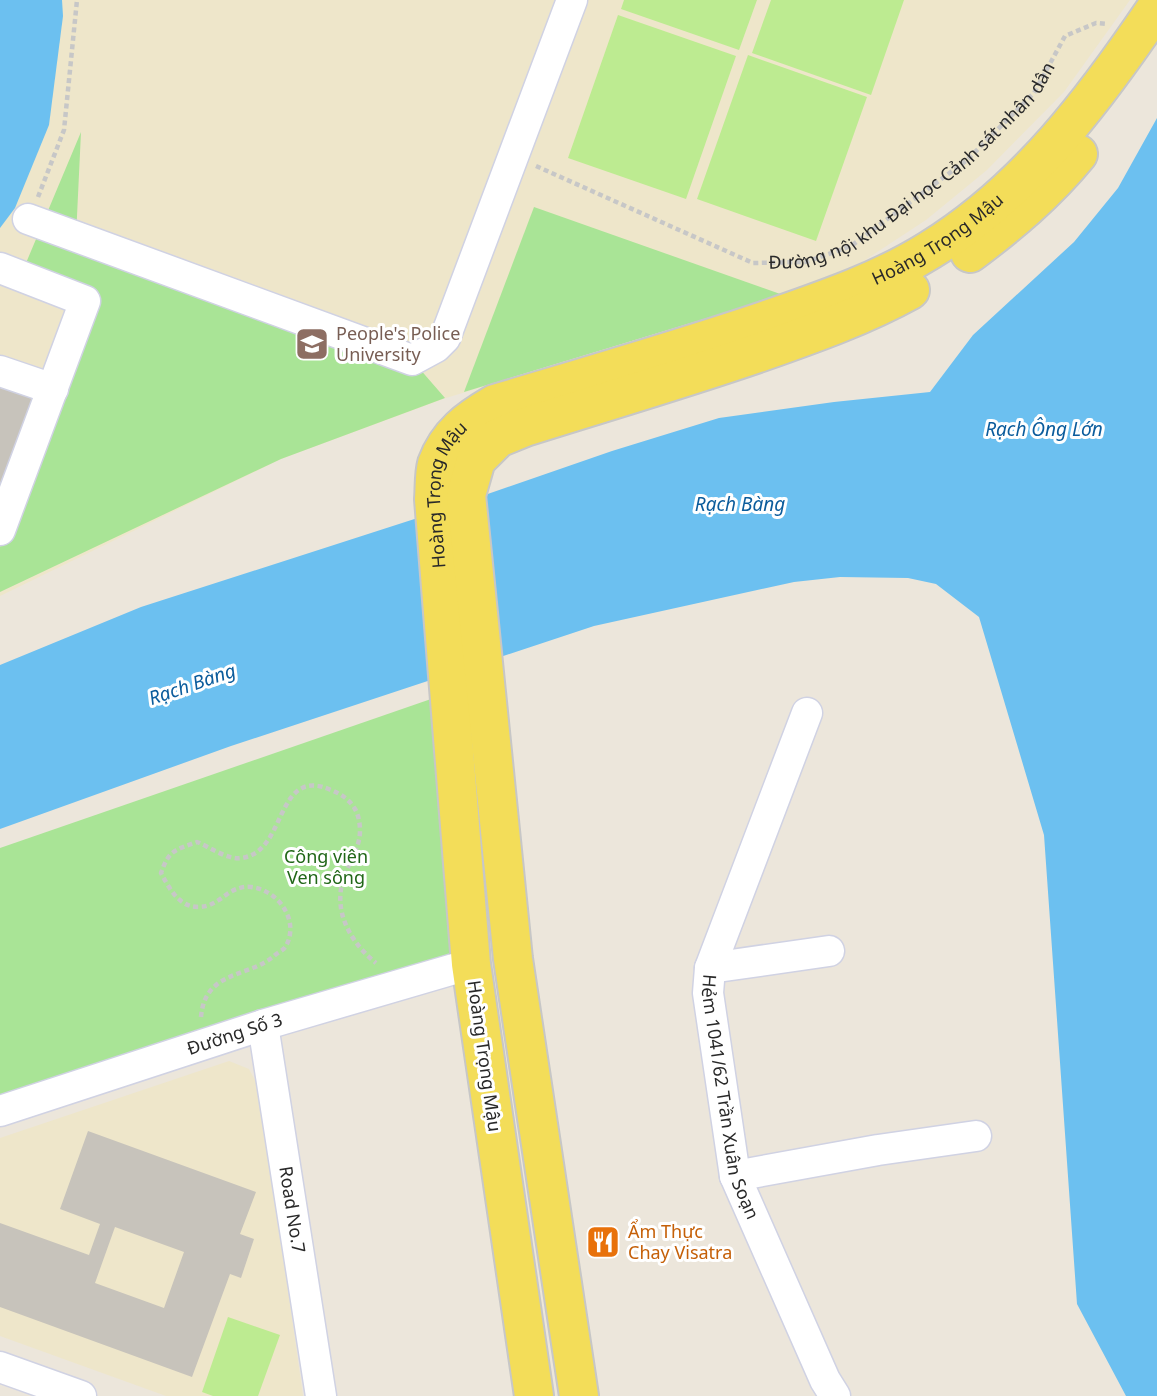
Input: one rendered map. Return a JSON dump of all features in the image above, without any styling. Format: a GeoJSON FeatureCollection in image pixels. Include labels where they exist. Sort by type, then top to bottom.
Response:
{"type":"FeatureCollection","features":[{"type":"Feature","properties":{"kind":"main road","name":"Hoàng Trọng Mậu"},"geometry":{"type":"LineString","coordinates":[[534,1396],[471,964],[466,495],[476,460],[498,438],[700,358],[881,277],[931,250],[984,211],[1044,155],[1152,28]]}},
{"type":"Feature","properties":{"kind":"main road","name":"Hoàng Trọng Mậu"},"geometry":{"type":"LineString","coordinates":[[470,720],[513,959],[579,1396]]}},
{"type":"Feature","properties":{"kind":"street"},"geometry":{"type":"LineString","coordinates":[[28,219],[412,360],[436,347],[444,338],[572,0]]}},
{"type":"Feature","properties":{"kind":"street"},"geometry":{"type":"LineString","coordinates":[[0,268],[85,301],[0,530]]}},
{"type":"Feature","properties":{"kind":"street"},"geometry":{"type":"LineString","coordinates":[[0,370],[53,390]]}},
{"type":"Feature","properties":{"kind":"street","name":"Hẻm 1041/62 Trần Xuân Soạn"},"geometry":{"type":"LineString","coordinates":[[807,713],[710,968],[708,993],[735,1176],[825,1380],[835,1396]]}},
{"type":"Feature","properties":{"kind":"street"},"geometry":{"type":"LineString","coordinates":[[710,968],[829,951]]}},
{"type":"Feature","properties":{"kind":"street","name":"Đường Số 3"},"geometry":{"type":"LineString","coordinates":[[0,1111],[264,1025],[471,964]]}},
{"type":"Feature","properties":{"kind":"street","name":"Road No.7"},"geometry":{"type":"LineString","coordinates":[[264,1025],[321,1396]]}},
{"type":"Feature","properties":{"kind":"street"},"geometry":{"type":"LineString","coordinates":[[735,1176],[878,1150],[976,1136]]}},
{"type":"Feature","properties":{"kind":"street"},"geometry":{"type":"LineString","coordinates":[[0,1367],[80,1396]]}},
{"type":"Feature","properties":{"kind":"path"},"geometry":{"type":"LineString","coordinates":[[28,219],[64,130],[78,0]]}},
{"type":"Feature","properties":{"kind":"path","name":"Đường nội khu Đại học Cảnh sát nhân dân"},"geometry":{"type":"LineString","coordinates":[[517,147],[538,168],[753,263],[806,262],[851,246],[967,160],[1034,93],[1065,36],[1096,23],[1152,28]]}},
{"type":"Feature","properties":{"kind":"path"},"geometry":{"type":"LineString","coordinates":[[200,1046],[201,1013],[207,995],[227,976],[269,961],[285,947],[290,929],[284,905],[268,892],[251,887],[232,889],[217,903],[198,908],[184,903],[170,891],[161,873],[166,858],[174,850],[197,842],[216,849],[227,857],[242,858],[263,849],[272,838],[283,808],[292,796],[304,787],[324,787],[343,795],[357,811],[360,834],[356,852],[343,877],[341,906],[346,929],[368,956],[402,984]]}},
{"type":"Feature","properties":{"kind":"shaded area","name":"People's Police University"},"geometry":{"type":"Polygon","coordinates":[[[0,0],[1130,0],[1064,92],[987,170],[926,220],[862,262],[783,295],[446,398],[281,459],[0,596],[0,0]]]}},
{"type":"Feature","properties":{"kind":"shaded area"},"geometry":{"type":"Polygon","coordinates":[[[229,1061],[249,1069],[260,1090],[303,1396],[166,1396],[0,1336],[0,1138],[229,1061]]]}},
{"type":"Feature","properties":{"kind":"green space"},"geometry":{"type":"Polygon","coordinates":[[[624,0],[757,0],[739,50],[621,9],[624,0]]]}},
{"type":"Feature","properties":{"kind":"green space"},"geometry":{"type":"Polygon","coordinates":[[[771,0],[904,0],[871,95],[752,53],[771,0]]]}},
{"type":"Feature","properties":{"kind":"green space"},"geometry":{"type":"Polygon","coordinates":[[[618,15],[736,56],[686,199],[568,158],[618,15]]]}},
{"type":"Feature","properties":{"kind":"green space"},"geometry":{"type":"Polygon","coordinates":[[[748,55],[867,97],[816,241],[697,199],[748,55]]]}},
{"type":"Feature","properties":{"kind":"green space"},"geometry":{"type":"Polygon","coordinates":[[[81,132],[76,237],[412,360],[445,398],[281,459],[0,592],[0,547],[97,291],[26,263],[81,132]]]}},
{"type":"Feature","properties":{"kind":"green space"},"geometry":{"type":"Polygon","coordinates":[[[534,207],[783,295],[464,392],[534,207]]]}},
{"type":"Feature","properties":{"kind":"green space","name":"Công viên Ven sông"},"geometry":{"type":"Polygon","coordinates":[[[431,699],[457,946],[444,962],[0,1099],[0,848],[431,699]]]}},
{"type":"Feature","properties":{"kind":"green space"},"geometry":{"type":"Polygon","coordinates":[[[228,1317],[280,1335],[258,1396],[213,1396],[202,1392],[228,1317]]]}},
{"type":"Feature","properties":{"kind":"water"},"geometry":{"type":"Polygon","coordinates":[[[0,0],[62,0],[63,16],[49,125],[15,208],[0,228],[0,0]]]}},
{"type":"Feature","properties":{"kind":"water"},"geometry":{"type":"Polygon","coordinates":[[[1157,118],[1157,1396],[1126,1396],[1077,1304],[1044,835],[979,617],[936,584],[908,578],[840,577],[794,582],[594,626],[231,746],[0,829],[0,665],[141,607],[719,418],[930,392],[973,335],[1074,242],[1118,188],[1157,118]]]}},
{"type":"Feature","properties":{"kind":"building"},"geometry":{"type":"Polygon","coordinates":[[[0,384],[35,397],[0,493],[0,384]]]}},
{"type":"Feature","properties":{"kind":"building"},"geometry":{"type":"Polygon","coordinates":[[[88,1131],[256,1192],[240,1234],[254,1239],[241,1278],[230,1274],[192,1377],[0,1307],[0,1223],[89,1255],[100,1224],[60,1209],[88,1131]],[[115,1227],[95,1283],[164,1308],[184,1252],[115,1227]]]}},
{"type":"Feature","properties":{"kind":"place","name":"People's Police University"},"geometry":{"type":"Point","coordinates":[312,344]}},
{"type":"Feature","properties":{"kind":"place","name":"Ẩm Thực Chay Visatra"},"geometry":{"type":"Point","coordinates":[603,1242]}},
{"type":"Feature","properties":{"kind":"water label","name":"Rạch Ông Lớn"},"geometry":{"type":"Point","coordinates":[1044,429]}},
{"type":"Feature","properties":{"kind":"water label","name":"Rạch Bàng"},"geometry":{"type":"Point","coordinates":[740,504]}},
{"type":"Feature","properties":{"kind":"water label","name":"Rạch Bàng"},"geometry":{"type":"Point","coordinates":[192,684]}}]}
